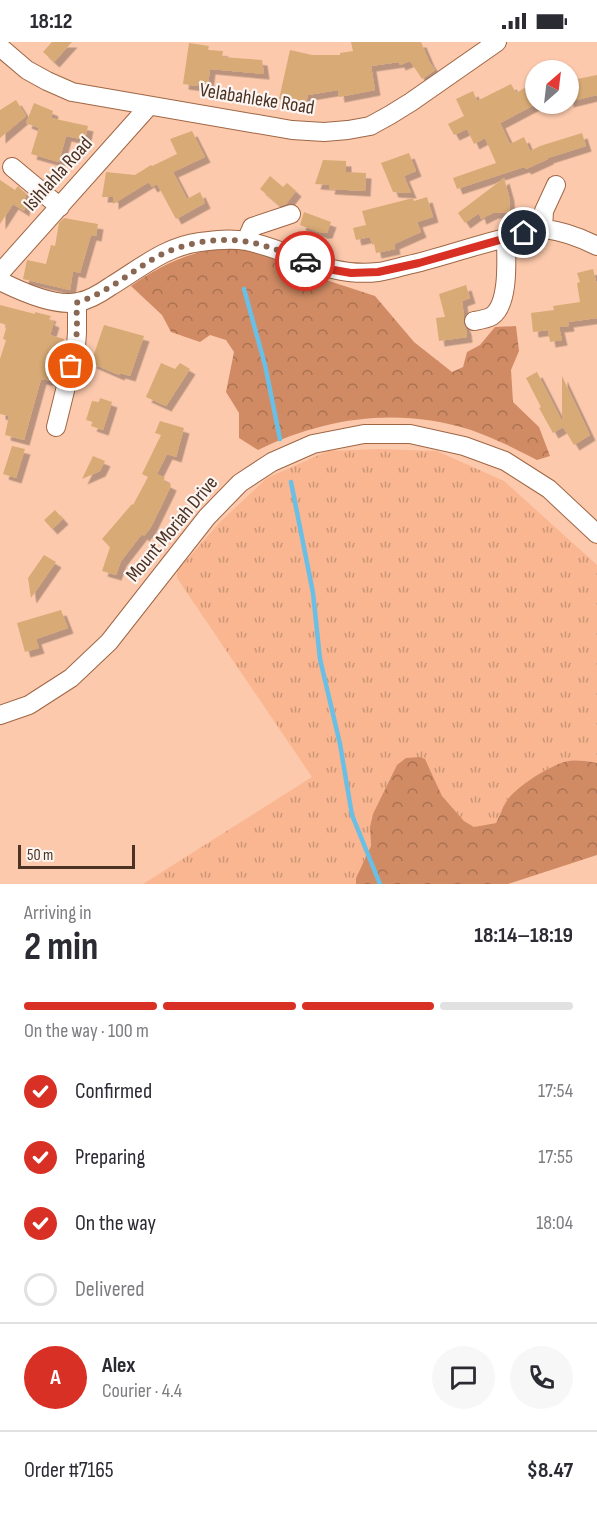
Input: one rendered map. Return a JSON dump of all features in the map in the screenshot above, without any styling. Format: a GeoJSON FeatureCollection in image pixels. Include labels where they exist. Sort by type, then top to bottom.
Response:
{"type":"FeatureCollection","features":[{"type":"Feature","properties":{"kind":"street","name":"Velabahleke Road"},"geometry":{"type":"LineString","coordinates":[[0,46],[27,70],[72,92],[292,130],[324,132],[370,126],[390,115],[497,42]]}},
{"type":"Feature","properties":{"kind":"street","name":"Isihlahla Road"},"geometry":{"type":"LineString","coordinates":[[0,273],[149,106]]}},
{"type":"Feature","properties":{"kind":"street"},"geometry":{"type":"LineString","coordinates":[[12,167],[60,207]]}},
{"type":"Feature","properties":{"kind":"street"},"geometry":{"type":"LineString","coordinates":[[543,229],[544,211],[556,185]]}},
{"type":"Feature","properties":{"kind":"street"},"geometry":{"type":"LineString","coordinates":[[246,241],[252,227],[291,214]]}},
{"type":"Feature","properties":{"kind":"street"},"geometry":{"type":"LineString","coordinates":[[0,281],[39,297],[76,303],[89,299],[174,249],[220,240],[246,241],[270,247],[328,269],[351,273],[378,272],[419,263],[543,229],[567,233],[597,246]]}},
{"type":"Feature","properties":{"kind":"street"},"geometry":{"type":"LineString","coordinates":[[474,321],[494,315],[502,301],[507,278],[506,238]]}},
{"type":"Feature","properties":{"kind":"street"},"geometry":{"type":"LineString","coordinates":[[56,427],[76,346],[76,303]]}},
{"type":"Feature","properties":{"kind":"street","name":"Mount Moriah Drive"},"geometry":{"type":"LineString","coordinates":[[0,716],[29,705],[72,678],[109,642],[207,517],[240,483],[272,462],[313,444],[364,434],[410,434],[464,446],[505,461],[549,489],[597,534]]}},
{"type":"Feature","properties":{"kind":"green space"},"geometry":{"type":"Polygon","coordinates":[[[244,247],[320,278],[375,296],[414,342],[452,372],[463,367],[467,352],[480,345],[495,327],[516,326],[519,351],[511,370],[513,402],[539,427],[550,456],[537,460],[471,430],[416,419],[363,419],[336,423],[284,439],[258,450],[239,438],[239,413],[226,392],[234,352],[226,340],[210,335],[200,342],[171,332],[162,315],[131,286],[176,260],[210,250],[244,247]]]}},
{"type":"Feature","properties":{"kind":"green space"},"geometry":{"type":"Polygon","coordinates":[[[381,449],[437,451],[504,481],[597,565],[597,763],[572,761],[549,768],[510,796],[496,823],[474,827],[464,821],[442,796],[425,759],[370,827],[371,846],[356,878],[356,884],[143,884],[312,777],[177,578],[177,571],[220,522],[267,478],[328,451],[381,449]]]}},
{"type":"Feature","properties":{"kind":"green space"},"geometry":{"type":"Polygon","coordinates":[[[406,758],[425,759],[442,796],[464,821],[474,827],[496,823],[510,796],[549,768],[572,761],[597,763],[597,855],[508,884],[356,884],[356,878],[371,846],[370,827],[373,814],[397,765],[406,758]]]}},
{"type":"Feature","properties":{"kind":"building"},"geometry":{"type":"Polygon","coordinates":[[[52,42],[72,42],[54,62],[43,52],[52,42]]]}},
{"type":"Feature","properties":{"kind":"building"},"geometry":{"type":"Polygon","coordinates":[[[351,42],[421,42],[435,70],[422,79],[410,61],[400,65],[399,62],[371,66],[375,90],[339,97],[338,90],[308,95],[305,107],[279,99],[290,50],[312,55],[340,55],[340,53],[353,51],[351,42]]]}},
{"type":"Feature","properties":{"kind":"building"},"geometry":{"type":"Polygon","coordinates":[[[189,43],[209,46],[208,50],[223,51],[222,57],[262,60],[264,74],[210,69],[208,84],[198,83],[198,86],[183,84],[189,43]]]}},
{"type":"Feature","properties":{"kind":"building"},"geometry":{"type":"Polygon","coordinates":[[[597,75],[597,95],[579,99],[579,79],[597,75]]]}},
{"type":"Feature","properties":{"kind":"building"},"geometry":{"type":"Polygon","coordinates":[[[511,84],[516,93],[525,88],[525,110],[500,123],[510,144],[524,137],[530,151],[582,133],[586,146],[548,158],[526,169],[524,167],[457,189],[453,178],[496,163],[485,138],[474,144],[467,129],[454,135],[448,124],[464,116],[456,99],[473,91],[477,101],[511,84]]]}},
{"type":"Feature","properties":{"kind":"building"},"geometry":{"type":"Polygon","coordinates":[[[16,100],[26,116],[0,138],[0,110],[16,100]]]}},
{"type":"Feature","properties":{"kind":"building"},"geometry":{"type":"Polygon","coordinates":[[[34,103],[53,111],[51,118],[88,126],[85,140],[66,136],[59,162],[31,154],[39,128],[26,123],[34,103]]]}},
{"type":"Feature","properties":{"kind":"building"},"geometry":{"type":"Polygon","coordinates":[[[192,131],[205,157],[173,172],[187,199],[200,192],[205,203],[176,219],[157,184],[152,187],[149,182],[113,204],[113,197],[102,197],[106,172],[135,175],[177,154],[170,139],[192,131]]]}},
{"type":"Feature","properties":{"kind":"building"},"geometry":{"type":"Polygon","coordinates":[[[409,153],[416,171],[404,176],[411,193],[393,192],[381,163],[409,153]]]}},
{"type":"Feature","properties":{"kind":"building"},"geometry":{"type":"Polygon","coordinates":[[[323,160],[346,161],[346,172],[366,173],[365,191],[329,189],[330,185],[315,184],[323,160]]]}},
{"type":"Feature","properties":{"kind":"building"},"geometry":{"type":"Polygon","coordinates":[[[270,176],[283,187],[287,183],[296,191],[286,204],[280,206],[260,189],[270,176]]]}},
{"type":"Feature","properties":{"kind":"building"},"geometry":{"type":"Polygon","coordinates":[[[504,178],[510,212],[493,213],[481,219],[479,213],[465,223],[458,213],[504,178]]]}},
{"type":"Feature","properties":{"kind":"building"},"geometry":{"type":"Polygon","coordinates":[[[0,180],[15,190],[18,186],[26,194],[24,211],[13,204],[0,224],[0,180]]]}},
{"type":"Feature","properties":{"kind":"building"},"geometry":{"type":"Polygon","coordinates":[[[427,197],[433,217],[417,222],[421,232],[394,244],[395,249],[376,253],[370,237],[356,240],[353,228],[366,225],[362,211],[413,198],[414,201],[427,197]]]}},
{"type":"Feature","properties":{"kind":"building"},"geometry":{"type":"Polygon","coordinates":[[[304,212],[331,222],[327,233],[300,225],[304,212]]]}},
{"type":"Feature","properties":{"kind":"building"},"geometry":{"type":"Polygon","coordinates":[[[64,218],[98,224],[96,236],[91,235],[80,273],[73,271],[70,290],[23,279],[27,260],[46,264],[51,245],[55,246],[59,223],[64,218]]]}},
{"type":"Feature","properties":{"kind":"building"},"geometry":{"type":"Polygon","coordinates":[[[593,269],[597,285],[597,318],[568,322],[569,326],[559,327],[562,340],[550,342],[548,330],[533,332],[531,313],[554,310],[553,306],[580,302],[577,283],[580,282],[577,273],[593,269]]]}},
{"type":"Feature","properties":{"kind":"building"},"geometry":{"type":"Polygon","coordinates":[[[466,285],[470,298],[462,301],[463,322],[467,337],[439,341],[436,318],[445,317],[439,294],[466,285]]]}},
{"type":"Feature","properties":{"kind":"building"},"geometry":{"type":"Polygon","coordinates":[[[0,305],[51,316],[49,320],[54,322],[50,335],[64,339],[51,381],[41,379],[24,440],[5,435],[9,416],[0,414],[0,359],[6,340],[3,339],[7,325],[0,323],[0,305]]]}},
{"type":"Feature","properties":{"kind":"building"},"geometry":{"type":"Polygon","coordinates":[[[104,325],[144,336],[130,376],[120,373],[119,375],[91,363],[104,325]]]}},
{"type":"Feature","properties":{"kind":"building"},"geometry":{"type":"Polygon","coordinates":[[[161,363],[175,369],[180,363],[190,369],[166,406],[146,397],[161,363]]]}},
{"type":"Feature","properties":{"kind":"building"},"geometry":{"type":"Polygon","coordinates":[[[537,372],[562,421],[562,376],[590,435],[574,445],[563,427],[553,433],[526,378],[537,372]]]}},
{"type":"Feature","properties":{"kind":"building"},"geometry":{"type":"Polygon","coordinates":[[[100,398],[112,402],[103,430],[91,426],[93,422],[86,420],[92,401],[99,402],[100,398]]]}},
{"type":"Feature","properties":{"kind":"building"},"geometry":{"type":"Polygon","coordinates":[[[160,421],[184,428],[176,457],[167,454],[157,474],[165,478],[163,481],[171,485],[170,488],[151,527],[144,536],[142,534],[121,561],[116,575],[102,571],[110,547],[102,539],[133,505],[148,477],[142,474],[161,435],[155,433],[160,421]]]}},
{"type":"Feature","properties":{"kind":"building"},"geometry":{"type":"Polygon","coordinates":[[[12,446],[25,449],[16,478],[3,474],[12,446]]]}},
{"type":"Feature","properties":{"kind":"building"},"geometry":{"type":"Polygon","coordinates":[[[93,456],[105,461],[100,471],[82,479],[93,456]]]}},
{"type":"Feature","properties":{"kind":"building"},"geometry":{"type":"Polygon","coordinates":[[[55,510],[63,519],[52,529],[44,520],[55,510]]]}},
{"type":"Feature","properties":{"kind":"building"},"geometry":{"type":"Polygon","coordinates":[[[44,555],[56,562],[31,598],[28,578],[44,555]]]}},
{"type":"Feature","properties":{"kind":"building"},"geometry":{"type":"Polygon","coordinates":[[[61,610],[68,628],[36,639],[39,648],[25,652],[17,623],[61,610]]]}},
{"type":"Feature","properties":{"kind":"waterway"},"geometry":{"type":"LineString","coordinates":[[244,289],[265,365],[280,439]]}},
{"type":"Feature","properties":{"kind":"waterway"},"geometry":{"type":"LineString","coordinates":[[291,482],[313,593],[320,659],[340,744],[352,815],[380,884]]}},
{"type":"Feature","properties":{"kind":"way so far"},"geometry":{"type":"LineString","coordinates":[[71,366],[76,346],[76,303],[89,299],[174,249],[220,240],[243,241],[270,247],[305,261]]}},
{"type":"Feature","properties":{"kind":"route"},"geometry":{"type":"LineString","coordinates":[[305,261],[328,269],[351,273],[378,272],[419,263],[524,233]]}}]}
